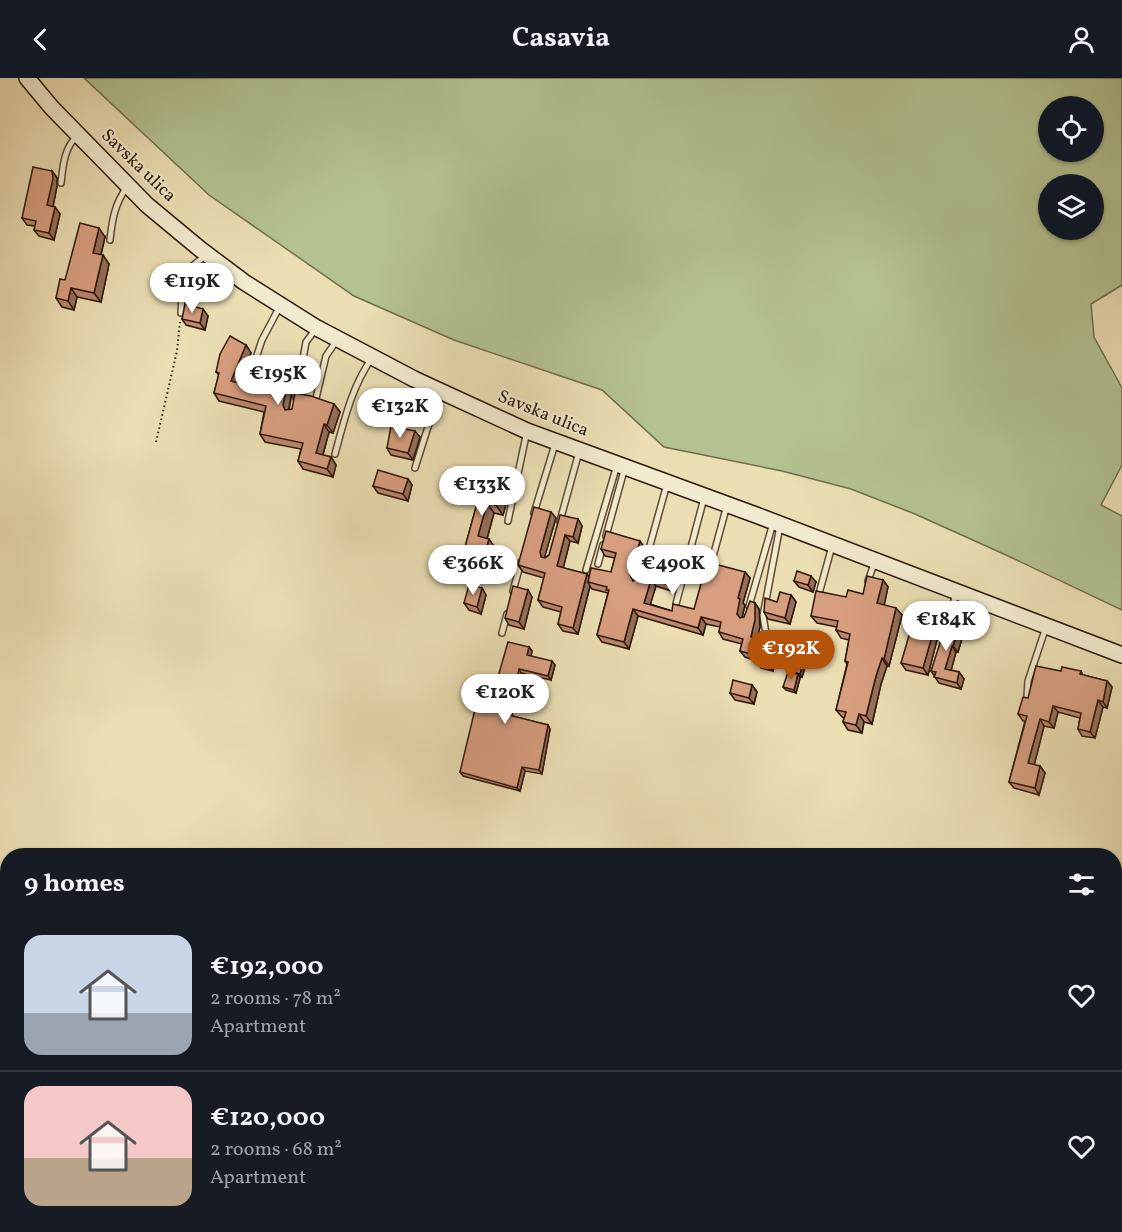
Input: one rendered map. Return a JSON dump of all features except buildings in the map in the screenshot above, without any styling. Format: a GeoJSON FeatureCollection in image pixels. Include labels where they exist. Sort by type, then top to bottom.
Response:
{"type":"FeatureCollection","features":[{"type":"Feature","properties":{"kind":"main road","name":"Savska ulica"},"geometry":{"type":"LineString","coordinates":[[27,78],[78,135],[147,205],[208,255],[280,305],[317,328],[372,357],[439,391],[527,431],[777,523],[1122,655]]}},
{"type":"Feature","properties":{"kind":"lane"},"geometry":{"type":"LineString","coordinates":[[61,183],[63,163],[71,142],[78,135]]}},
{"type":"Feature","properties":{"kind":"lane"},"geometry":{"type":"LineString","coordinates":[[110,240],[111,224],[118,199],[128,186]]}},
{"type":"Feature","properties":{"kind":"lane"},"geometry":{"type":"LineString","coordinates":[[182,313],[184,275],[194,263],[208,255]]}},
{"type":"Feature","properties":{"kind":"lane"},"geometry":{"type":"LineString","coordinates":[[257,355],[280,305]]}},
{"type":"Feature","properties":{"kind":"lane"},"geometry":{"type":"LineString","coordinates":[[295,405],[306,342],[317,328]]}},
{"type":"Feature","properties":{"kind":"lane"},"geometry":{"type":"LineString","coordinates":[[316,398],[326,356],[338,339]]}},
{"type":"Feature","properties":{"kind":"lane"},"geometry":{"type":"LineString","coordinates":[[335,453],[348,408],[363,370],[372,357]]}},
{"type":"Feature","properties":{"kind":"lane"},"geometry":{"type":"LineString","coordinates":[[416,468],[439,391]]}},
{"type":"Feature","properties":{"kind":"lane"},"geometry":{"type":"LineString","coordinates":[[508,521],[527,431]]}},
{"type":"Feature","properties":{"kind":"lane"},"geometry":{"type":"LineString","coordinates":[[533,518],[556,442]]}},
{"type":"Feature","properties":{"kind":"lane"},"geometry":{"type":"LineString","coordinates":[[558,527],[579,451]]}},
{"type":"Feature","properties":{"kind":"lane"},"geometry":{"type":"LineString","coordinates":[[598,564],[621,466]]}},
{"type":"Feature","properties":{"kind":"lane"},"geometry":{"type":"LineString","coordinates":[[586,570],[621,466]]}},
{"type":"Feature","properties":{"kind":"lane"},"geometry":{"type":"LineString","coordinates":[[645,561],[667,483]]}},
{"type":"Feature","properties":{"kind":"lane"},"geometry":{"type":"LineString","coordinates":[[676,604],[705,497]]}},
{"type":"Feature","properties":{"kind":"lane"},"geometry":{"type":"LineString","coordinates":[[711,564],[727,505]]}},
{"type":"Feature","properties":{"kind":"lane"},"geometry":{"type":"LineString","coordinates":[[749,609],[777,523]]}},
{"type":"Feature","properties":{"kind":"lane"},"geometry":{"type":"LineString","coordinates":[[767,639],[763,616],[777,523]]}},
{"type":"Feature","properties":{"kind":"lane"},"geometry":{"type":"LineString","coordinates":[[820,590],[832,544]]}},
{"type":"Feature","properties":{"kind":"lane"},"geometry":{"type":"LineString","coordinates":[[510,602],[522,560]]}},
{"type":"Feature","properties":{"kind":"lane"},"geometry":{"type":"LineString","coordinates":[[868,583],[875,561]]}},
{"type":"Feature","properties":{"kind":"lane"},"geometry":{"type":"LineString","coordinates":[[944,633],[956,592]]}},
{"type":"Feature","properties":{"kind":"lane"},"geometry":{"type":"LineString","coordinates":[[502,633],[507,612]]}},
{"type":"Feature","properties":{"kind":"lane"},"geometry":{"type":"LineString","coordinates":[[1028,698],[1028,681],[1047,626]]}},
{"type":"Feature","properties":{"kind":"path"},"geometry":{"type":"LineString","coordinates":[[156,442],[177,351],[182,313]]}},
{"type":"Feature","properties":{"kind":"green space"},"geometry":{"type":"Polygon","coordinates":[[[84,78],[1122,78],[1122,285],[1091,304],[1094,337],[1122,388],[1122,465],[1101,505],[1122,516],[1122,610],[915,514],[851,489],[782,471],[664,447],[602,390],[454,340],[354,296],[209,195],[84,78]]]}}]}
